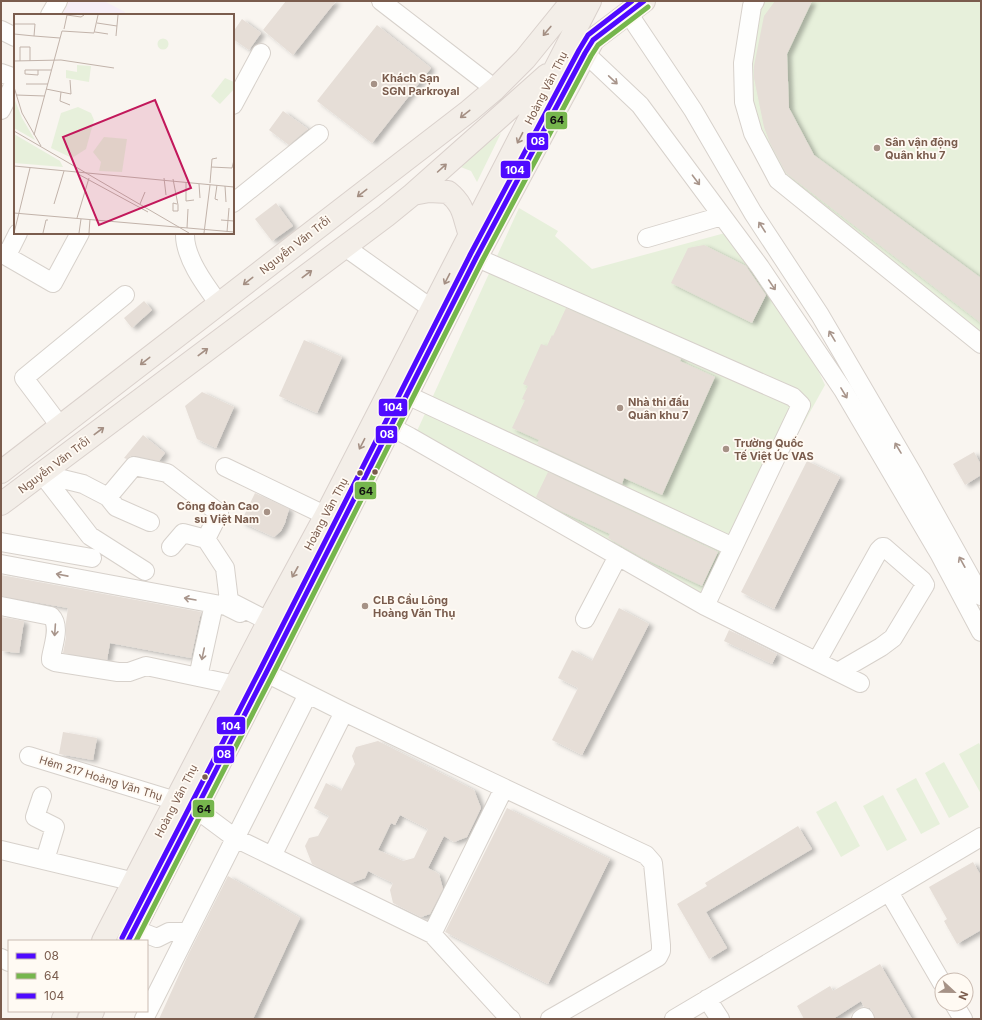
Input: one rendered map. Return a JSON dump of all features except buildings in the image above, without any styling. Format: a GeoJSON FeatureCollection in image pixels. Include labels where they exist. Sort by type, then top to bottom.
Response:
{"type":"FeatureCollection","features":[{"type":"Feature","properties":{"kind":"main road","name":"Nguyễn Văn Trỗi"},"geometry":{"type":"LineString","coordinates":[[1,472],[469,111],[495,89],[525,59],[572,1]]}},
{"type":"Feature","properties":{"kind":"main road","name":"Hoàng Văn Thụ"},"geometry":{"type":"LineString","coordinates":[[131,935],[266,673],[334,519],[399,391],[590,1]]}},
{"type":"Feature","properties":{"kind":"main road","name":"Nguyễn Văn Trỗi"},"geometry":{"type":"LineString","coordinates":[[1,504],[413,194],[557,66],[589,47],[636,7]]}},
{"type":"Feature","properties":{"kind":"main road","name":"Hoàng Văn Thụ"},"geometry":{"type":"LineString","coordinates":[[399,391],[432,310],[589,47]]}},
{"type":"Feature","properties":{"kind":"main road"},"geometry":{"type":"LineString","coordinates":[[413,194],[429,191],[448,192],[460,203],[464,212],[469,248]]}},
{"type":"Feature","properties":{"kind":"main road"},"geometry":{"type":"LineString","coordinates":[[219,304],[236,328]]}},
{"type":"Feature","properties":{"kind":"main road","name":"Hoàng Văn Thụ"},"geometry":{"type":"LineString","coordinates":[[104,940],[267,623],[334,519]]}},
{"type":"Feature","properties":{"kind":"street"},"geometry":{"type":"LineString","coordinates":[[51,14],[58,1]]}},
{"type":"Feature","properties":{"kind":"street"},"geometry":{"type":"LineString","coordinates":[[381,1],[495,89]]}},
{"type":"Feature","properties":{"kind":"street"},"geometry":{"type":"LineString","coordinates":[[751,3],[743,63],[744,102],[753,133],[778,180],[981,344]]}},
{"type":"Feature","properties":{"kind":"street"},"geometry":{"type":"LineString","coordinates":[[636,7],[693,110],[753,213],[820,315],[913,474],[981,596]]}},
{"type":"Feature","properties":{"kind":"street"},"geometry":{"type":"LineString","coordinates":[[1,30],[14,36]]}},
{"type":"Feature","properties":{"kind":"street"},"geometry":{"type":"LineString","coordinates":[[589,47],[640,104],[760,267],[842,390],[940,555],[981,632]]}},
{"type":"Feature","properties":{"kind":"street"},"geometry":{"type":"LineString","coordinates":[[234,104],[261,53]]}},
{"type":"Feature","properties":{"kind":"street"},"geometry":{"type":"LineString","coordinates":[[1,73],[14,78]]}},
{"type":"Feature","properties":{"kind":"street"},"geometry":{"type":"LineString","coordinates":[[1,110],[14,84]]}},
{"type":"Feature","properties":{"kind":"street"},"geometry":{"type":"LineString","coordinates":[[234,202],[319,134]]}},
{"type":"Feature","properties":{"kind":"street"},"geometry":{"type":"LineString","coordinates":[[647,238],[722,216]]}},
{"type":"Feature","properties":{"kind":"street"},"geometry":{"type":"LineString","coordinates":[[17,234],[4,254],[53,283],[79,234]]}},
{"type":"Feature","properties":{"kind":"street"},"geometry":{"type":"LineString","coordinates":[[189,236],[200,278],[219,304]]}},
{"type":"Feature","properties":{"kind":"street"},"geometry":{"type":"LineString","coordinates":[[344,247],[432,310]]}},
{"type":"Feature","properties":{"kind":"street"},"geometry":{"type":"LineString","coordinates":[[469,248],[793,397],[801,405],[705,606]]}},
{"type":"Feature","properties":{"kind":"street"},"geometry":{"type":"LineString","coordinates":[[60,426],[24,378],[124,295]]}},
{"type":"Feature","properties":{"kind":"street"},"geometry":{"type":"LineString","coordinates":[[399,391],[733,546]]}},
{"type":"Feature","properties":{"kind":"street"},"geometry":{"type":"LineString","coordinates":[[383,423],[705,606],[860,683]]}},
{"type":"Feature","properties":{"kind":"street"},"geometry":{"type":"LineString","coordinates":[[108,497],[134,466],[166,474],[219,513],[206,539]]}},
{"type":"Feature","properties":{"kind":"street"},"geometry":{"type":"LineString","coordinates":[[225,467],[334,519]]}},
{"type":"Feature","properties":{"kind":"street"},"geometry":{"type":"LineString","coordinates":[[42,474],[83,484],[108,497],[116,507],[150,522]]}},
{"type":"Feature","properties":{"kind":"street"},"geometry":{"type":"LineString","coordinates":[[42,474],[90,536],[144,571]]}},
{"type":"Feature","properties":{"kind":"street"},"geometry":{"type":"LineString","coordinates":[[171,547],[183,533],[206,539],[225,568],[229,601],[267,623]]}},
{"type":"Feature","properties":{"kind":"street"},"geometry":{"type":"LineString","coordinates":[[1,542],[92,558]]}},
{"type":"Feature","properties":{"kind":"street"},"geometry":{"type":"LineString","coordinates":[[817,661],[879,550],[882,546],[884,547],[925,584],[893,638],[881,647],[838,672]]}},
{"type":"Feature","properties":{"kind":"street"},"geometry":{"type":"LineString","coordinates":[[584,619],[618,556]]}},
{"type":"Feature","properties":{"kind":"street"},"geometry":{"type":"LineString","coordinates":[[1,564],[226,606],[267,623]]}},
{"type":"Feature","properties":{"kind":"street"},"geometry":{"type":"LineString","coordinates":[[198,677],[214,604]]}},
{"type":"Feature","properties":{"kind":"street"},"geometry":{"type":"LineString","coordinates":[[1,606],[51,616],[54,619],[56,622],[56,630],[51,660],[118,672],[128,672],[146,666],[236,685]]}},
{"type":"Feature","properties":{"kind":"street"},"geometry":{"type":"LineString","coordinates":[[266,673],[344,712],[646,855],[653,864],[661,945],[661,951],[658,957],[550,1019]]}},
{"type":"Feature","properties":{"kind":"street"},"geometry":{"type":"LineString","coordinates":[[148,1011],[308,694]]}},
{"type":"Feature","properties":{"kind":"street"},"geometry":{"type":"LineString","coordinates":[[272,856],[344,712]]}},
{"type":"Feature","properties":{"kind":"street","name":"Hẻm 217 Hoàng Văn Thụ"},"geometry":{"type":"LineString","coordinates":[[28,756],[176,801],[196,809],[235,838],[432,934]]}},
{"type":"Feature","properties":{"kind":"street"},"geometry":{"type":"LineString","coordinates":[[504,788],[432,934],[511,1019]]}},
{"type":"Feature","properties":{"kind":"street"},"geometry":{"type":"LineString","coordinates":[[42,796],[35,817],[54,827],[44,860]]}},
{"type":"Feature","properties":{"kind":"street"},"geometry":{"type":"LineString","coordinates":[[674,1019],[981,837]]}},
{"type":"Feature","properties":{"kind":"street"},"geometry":{"type":"LineString","coordinates":[[1,850],[134,882],[154,892]]}},
{"type":"Feature","properties":{"kind":"street"},"geometry":{"type":"LineString","coordinates":[[889,892],[936,972]]}},
{"type":"Feature","properties":{"kind":"street"},"geometry":{"type":"LineString","coordinates":[[114,922],[131,935],[157,938],[169,932],[188,932]]}},
{"type":"Feature","properties":{"kind":"street"},"geometry":{"type":"LineString","coordinates":[[157,938],[163,953],[172,966]]}},
{"type":"Feature","properties":{"kind":"street"},"geometry":{"type":"LineString","coordinates":[[707,999],[720,1019]]}},
{"type":"Feature","properties":{"kind":"street"},"geometry":{"type":"LineString","coordinates":[[862,1019],[864,1017],[865,1019]]}},
{"type":"Feature","properties":{"kind":"shaded area"},"geometry":{"type":"Polygon","coordinates":[[[69,1],[104,1],[125,12],[124,14],[62,14],[69,1]]]}},
{"type":"Feature","properties":{"kind":"green space","name":"Sân vận động Quân khu 7"},"geometry":{"type":"Polygon","coordinates":[[[756,1],[981,1],[981,333],[823,217],[790,177],[780,170],[753,133],[752,6],[756,1]]]}},
{"type":"Feature","properties":{"kind":"green space"},"geometry":{"type":"Polygon","coordinates":[[[501,133],[477,182],[471,171],[458,166],[501,133]]]}},
{"type":"Feature","properties":{"kind":"green space","name":"Nhà thi đấu Quân khu 7"},"geometry":{"type":"Polygon","coordinates":[[[519,208],[558,231],[555,236],[592,269],[725,233],[808,349],[825,385],[795,439],[711,606],[417,431],[519,208]]]}},
{"type":"Feature","properties":{"kind":"green space"},"geometry":{"type":"Polygon","coordinates":[[[979,743],[981,747],[981,794],[959,754],[979,743]]]}},
{"type":"Feature","properties":{"kind":"green space"},"geometry":{"type":"Polygon","coordinates":[[[944,762],[969,807],[949,818],[925,773],[944,762]]]}},
{"type":"Feature","properties":{"kind":"green space"},"geometry":{"type":"Polygon","coordinates":[[[916,778],[940,824],[921,834],[896,789],[916,778]]]}},
{"type":"Feature","properties":{"kind":"green space"},"geometry":{"type":"Polygon","coordinates":[[[883,795],[907,840],[887,851],[863,806],[883,795]]]}},
{"type":"Feature","properties":{"kind":"green space"},"geometry":{"type":"Polygon","coordinates":[[[836,801],[860,846],[841,857],[816,812],[836,801]]]}},
{"type":"Feature","properties":{"kind":"transit line","name":"104"},"geometry":{"type":"LineString","coordinates":[[122,938],[260,670],[470,255],[579,50],[588,35],[632,1]]}},
{"type":"Feature","properties":{"kind":"transit line","name":"08"},"geometry":{"type":"LineString","coordinates":[[129,940],[266,673],[476,258],[585,53],[593,40],[644,1]]}},
{"type":"Feature","properties":{"kind":"transit line","name":"64"},"geometry":{"type":"LineString","coordinates":[[137,940],[482,261],[591,56],[598,45],[648,7]]}},
{"type":"Feature","properties":{"kind":"place","name":"Khách Sạn SGN Parkroyal"},"geometry":{"type":"Point","coordinates":[374,84]}},
{"type":"Feature","properties":{"kind":"place","name":"Sân vận động Quân khu 7"},"geometry":{"type":"Point","coordinates":[877,148]}},
{"type":"Feature","properties":{"kind":"place","name":"Nhà thi đấu Quân khu 7"},"geometry":{"type":"Point","coordinates":[620,408]}},
{"type":"Feature","properties":{"kind":"place","name":"Trường Quốc Tế Việt Úc VAS"},"geometry":{"type":"Point","coordinates":[726,449]}},
{"type":"Feature","properties":{"kind":"place","name":"Công đoàn Cao su Việt Nam"},"geometry":{"type":"Point","coordinates":[267,512]}},
{"type":"Feature","properties":{"kind":"place","name":"CLB Cầu Lông Hoàng Văn Thụ"},"geometry":{"type":"Point","coordinates":[365,606]}}]}
